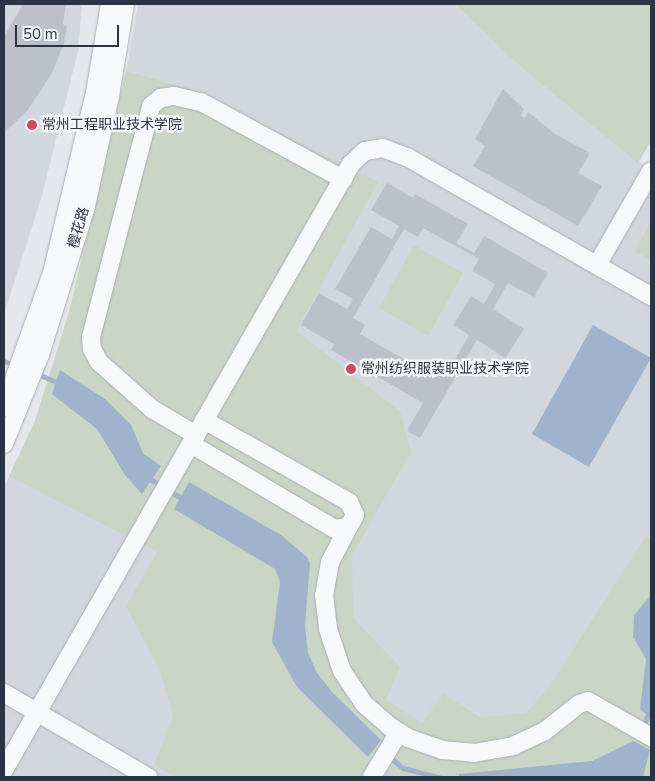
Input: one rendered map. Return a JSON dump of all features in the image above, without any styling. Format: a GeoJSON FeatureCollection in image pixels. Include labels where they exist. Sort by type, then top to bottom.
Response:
{"type":"FeatureCollection","features":[{"type":"Feature","properties":{"kind":"street","name":"樱花路"},"geometry":{"type":"LineString","coordinates":[[33,353],[95,94],[110,4]]}},
{"type":"Feature","properties":{"kind":"street","name":"樱花路"},"geometry":{"type":"LineString","coordinates":[[4,444],[22,383],[86,206],[110,96],[125,4]]}},
{"type":"Feature","properties":{"kind":"street"},"geometry":{"type":"LineString","coordinates":[[342,179],[201,102],[174,96],[161,98],[151,106],[91,337],[92,349],[99,362],[152,409],[197,433],[349,502],[351,521],[330,562],[325,586],[328,629],[342,671],[364,704],[395,739],[442,750],[474,753],[513,746],[544,731],[579,704],[588,701],[651,737]]}},
{"type":"Feature","properties":{"kind":"street"},"geometry":{"type":"LineString","coordinates":[[4,770],[342,179],[351,164],[365,151],[383,148],[407,157],[651,296]]}},
{"type":"Feature","properties":{"kind":"street"},"geometry":{"type":"LineString","coordinates":[[597,265],[651,171]]}},
{"type":"Feature","properties":{"kind":"street","name":"樱花路"},"geometry":{"type":"LineString","coordinates":[[4,407],[22,383]]}},
{"type":"Feature","properties":{"kind":"street"},"geometry":{"type":"LineString","coordinates":[[197,433],[335,528],[351,521]]}},
{"type":"Feature","properties":{"kind":"street"},"geometry":{"type":"LineString","coordinates":[[4,693],[148,777]]}},
{"type":"Feature","properties":{"kind":"street"},"geometry":{"type":"LineString","coordinates":[[372,777],[395,739]]}},
{"type":"Feature","properties":{"kind":"shaded area","name":"常州工程职业技术学院"},"geometry":{"type":"Polygon","coordinates":[[[4,4],[82,4],[78,51],[41,199],[4,314],[4,4]]]}},
{"type":"Feature","properties":{"kind":"shaded area","name":"常州纺织服装职业技术学院"},"geometry":{"type":"Polygon","coordinates":[[[138,4],[455,4],[515,62],[651,171],[651,777],[4,777],[4,487],[35,421],[79,280],[125,79],[138,4]]]}},
{"type":"Feature","properties":{"kind":"green space"},"geometry":{"type":"Polygon","coordinates":[[[455,4],[651,4],[651,141],[638,163],[515,62],[455,4]]]}},
{"type":"Feature","properties":{"kind":"green space"},"geometry":{"type":"Polygon","coordinates":[[[126,71],[197,91],[378,182],[296,331],[400,411],[411,452],[352,555],[353,618],[400,667],[386,700],[422,723],[443,694],[480,717],[526,713],[549,687],[646,536],[651,539],[651,777],[175,777],[154,765],[173,716],[160,671],[126,606],[157,552],[9,476],[35,421],[68,316],[126,71]]]}},
{"type":"Feature","properties":{"kind":"green space"},"geometry":{"type":"Polygon","coordinates":[[[651,221],[651,260],[635,251],[651,221]]]}},
{"type":"Feature","properties":{"kind":"green space"},"geometry":{"type":"Polygon","coordinates":[[[414,245],[463,273],[428,336],[379,308],[414,245]]]}},
{"type":"Feature","properties":{"kind":"water"},"geometry":{"type":"Polygon","coordinates":[[[593,325],[651,358],[589,467],[532,434],[593,325]]]}},
{"type":"Feature","properties":{"kind":"water"},"geometry":{"type":"Polygon","coordinates":[[[60,370],[105,399],[131,425],[143,453],[161,466],[142,494],[125,475],[97,429],[52,394],[60,370]]]}},
{"type":"Feature","properties":{"kind":"water"},"geometry":{"type":"Polygon","coordinates":[[[189,482],[281,535],[307,557],[310,563],[305,626],[308,653],[317,673],[332,692],[381,740],[368,757],[297,687],[272,642],[280,582],[275,569],[174,509],[189,482]]]}},
{"type":"Feature","properties":{"kind":"water"},"geometry":{"type":"Polygon","coordinates":[[[651,595],[651,718],[640,709],[646,659],[633,637],[634,615],[651,595]]]}},
{"type":"Feature","properties":{"kind":"water"},"geometry":{"type":"Polygon","coordinates":[[[633,741],[650,750],[643,777],[459,777],[459,774],[592,761],[633,741]]]}},
{"type":"Feature","properties":{"kind":"building"},"geometry":{"type":"Polygon","coordinates":[[[23,4],[66,4],[63,24],[67,27],[64,43],[52,73],[27,111],[4,133],[4,37],[23,4]]]}},
{"type":"Feature","properties":{"kind":"building"},"geometry":{"type":"Polygon","coordinates":[[[503,89],[524,109],[521,116],[525,118],[528,112],[555,134],[590,153],[578,173],[602,186],[578,226],[473,166],[485,146],[475,139],[503,89]]]}},
{"type":"Feature","properties":{"kind":"building"},"geometry":{"type":"Polygon","coordinates":[[[387,183],[413,198],[415,194],[468,224],[456,243],[474,253],[484,236],[548,273],[534,297],[508,283],[493,309],[524,329],[505,358],[477,340],[420,438],[407,431],[423,403],[331,350],[334,344],[301,325],[319,293],[347,309],[353,299],[335,289],[371,227],[392,239],[399,226],[371,210],[387,183]],[[423,228],[418,237],[404,229],[353,318],[365,325],[360,334],[428,373],[432,365],[447,374],[469,335],[453,325],[471,296],[484,304],[495,284],[472,271],[479,259],[423,228]]]}},
{"type":"Feature","properties":{"kind":"waterway"},"geometry":{"type":"LineString","coordinates":[[4,361],[14,365]]}},
{"type":"Feature","properties":{"kind":"waterway"},"geometry":{"type":"LineString","coordinates":[[38,374],[61,384]]}},
{"type":"Feature","properties":{"kind":"waterway"},"geometry":{"type":"LineString","coordinates":[[147,477],[162,486]]}},
{"type":"Feature","properties":{"kind":"waterway"},"geometry":{"type":"LineString","coordinates":[[168,490],[185,500]]}},
{"type":"Feature","properties":{"kind":"waterway"},"geometry":{"type":"LineString","coordinates":[[643,727],[651,707]]}},
{"type":"Feature","properties":{"kind":"waterway"},"geometry":{"type":"LineString","coordinates":[[389,756],[403,768],[440,777]]}},
{"type":"Feature","properties":{"kind":"place","name":"常州工程职业技术学院"},"geometry":{"type":"Point","coordinates":[32,125]}},
{"type":"Feature","properties":{"kind":"place","name":"常州纺织服装职业技术学院"},"geometry":{"type":"Point","coordinates":[351,369]}}]}
